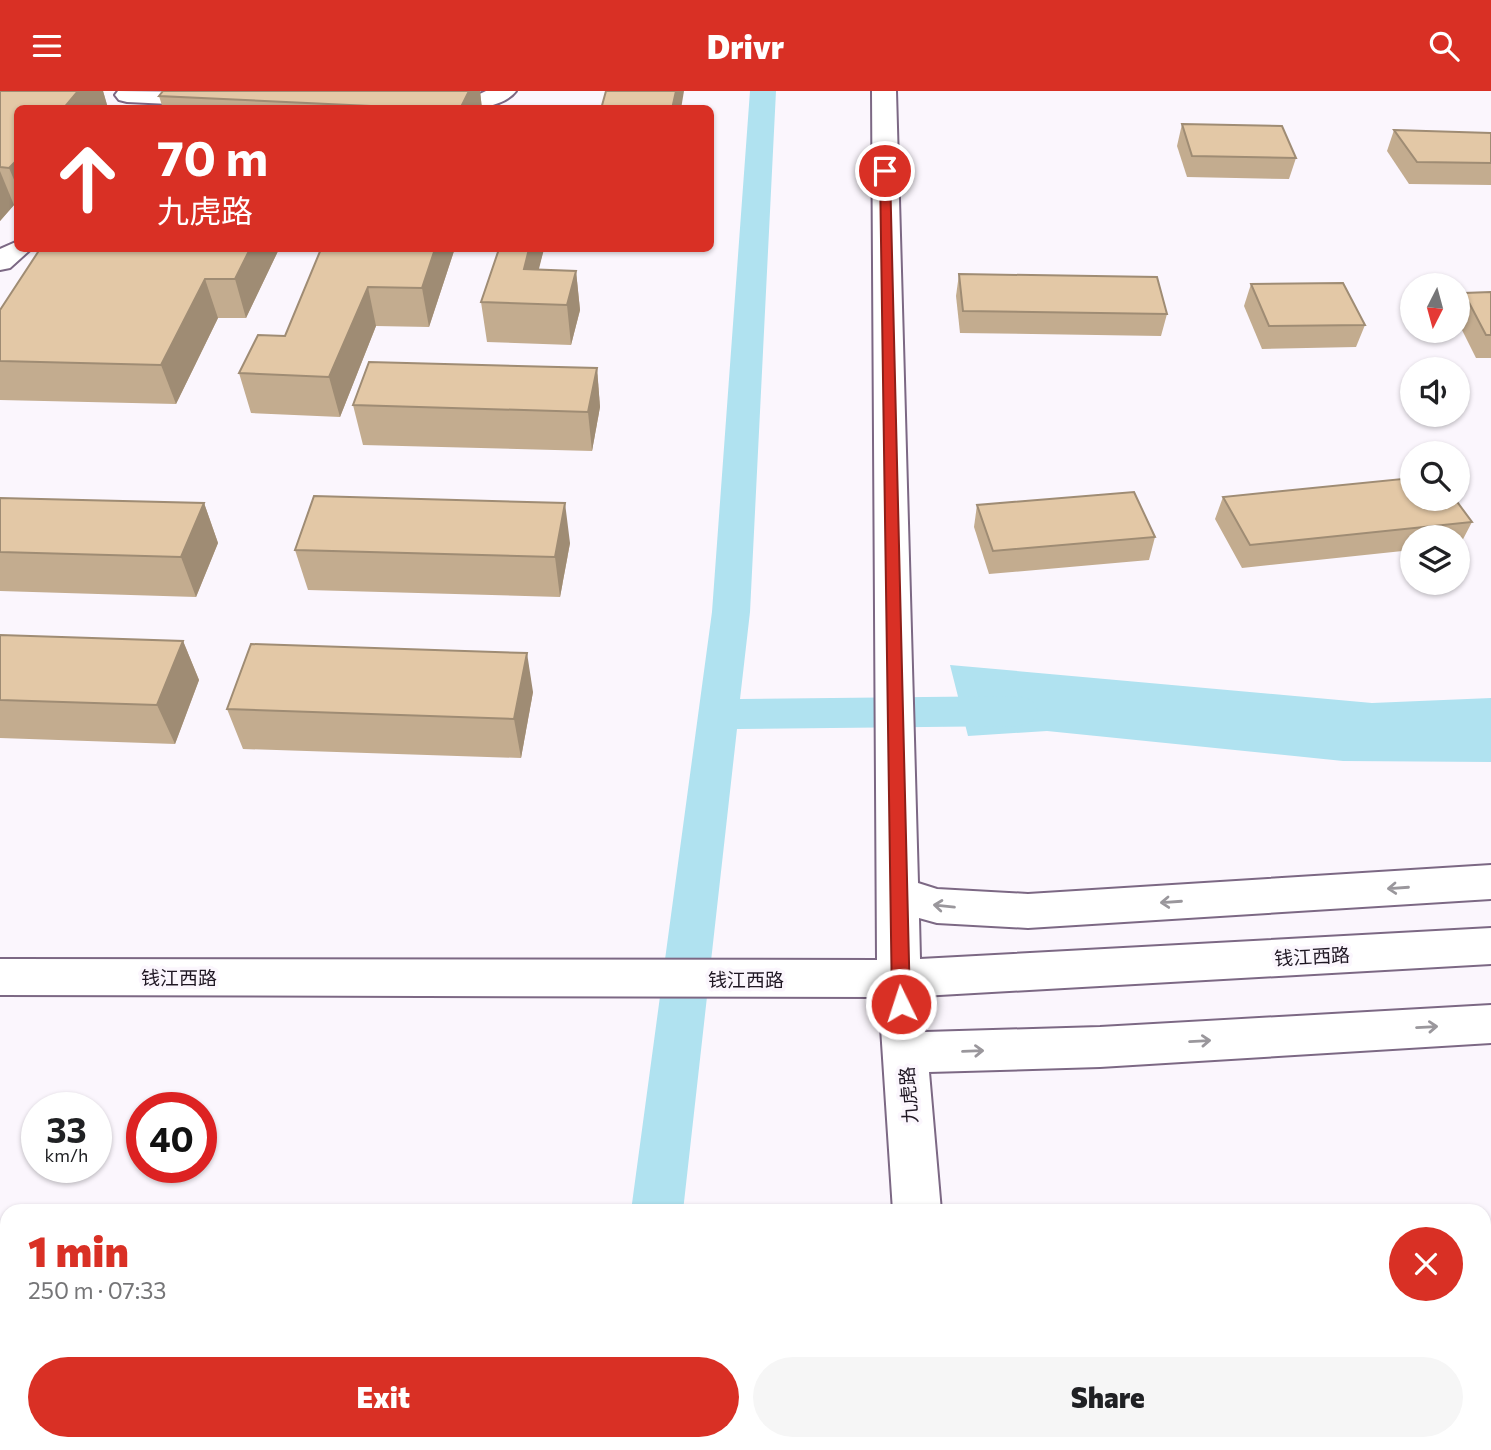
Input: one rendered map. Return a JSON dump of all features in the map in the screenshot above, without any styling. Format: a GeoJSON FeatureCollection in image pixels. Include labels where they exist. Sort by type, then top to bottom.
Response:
{"type":"FeatureCollection","features":[{"type":"Feature","properties":{"kind":"main road"},"geometry":{"type":"LineString","coordinates":[[478,105],[504,91]]}},
{"type":"Feature","properties":{"kind":"main road","name":"九虎路"},"geometry":{"type":"LineString","coordinates":[[884,91],[899,979],[916,1204]]}},
{"type":"Feature","properties":{"kind":"main road"},"geometry":{"type":"LineString","coordinates":[[127,98],[237,100]]}},
{"type":"Feature","properties":{"kind":"main road"},"geometry":{"type":"LineString","coordinates":[[897,894],[937,907],[1028,911],[1491,882]]}},
{"type":"Feature","properties":{"kind":"main road"},"geometry":{"type":"LineString","coordinates":[[1450,885],[1491,897]]}},
{"type":"Feature","properties":{"kind":"main road","name":"钱江西路"},"geometry":{"type":"LineString","coordinates":[[0,977],[899,979],[1491,946]]}},
{"type":"Feature","properties":{"kind":"main road"},"geometry":{"type":"LineString","coordinates":[[905,1053],[1100,1047],[1491,1024]]}},
{"type":"Feature","properties":{"kind":"water"},"geometry":{"type":"Polygon","coordinates":[[[950,665],[1372,703],[1491,698],[1491,762],[1343,761],[1047,731],[968,736],[950,665]]]}},
{"type":"Feature","properties":{"kind":"building"},"geometry":{"type":"Polygon","coordinates":[[[0,91],[78,91],[66,105],[14,105],[14,163],[9,168],[0,167],[0,91]]]}},
{"type":"Feature","properties":{"kind":"building"},"geometry":{"type":"Polygon","coordinates":[[[163,91],[469,91],[462,105],[348,105],[159,96],[163,91]]]}},
{"type":"Feature","properties":{"kind":"building"},"geometry":{"type":"Polygon","coordinates":[[[606,91],[676,91],[673,105],[602,105],[606,91]]]}},
{"type":"Feature","properties":{"kind":"building"},"geometry":{"type":"Polygon","coordinates":[[[1182,124],[1282,126],[1296,158],[1192,156],[1182,124]]]}},
{"type":"Feature","properties":{"kind":"building"},"geometry":{"type":"Polygon","coordinates":[[[1394,130],[1491,133],[1491,163],[1417,162],[1394,130]]]}},
{"type":"Feature","properties":{"kind":"building"},"geometry":{"type":"Polygon","coordinates":[[[38,252],[248,252],[235,279],[205,279],[161,365],[0,361],[0,310],[38,252]]]}},
{"type":"Feature","properties":{"kind":"building"},"geometry":{"type":"Polygon","coordinates":[[[320,252],[434,252],[422,288],[368,287],[329,377],[239,373],[258,335],[285,336],[320,252]]]}},
{"type":"Feature","properties":{"kind":"building"},"geometry":{"type":"Polygon","coordinates":[[[498,252],[528,252],[524,269],[576,271],[567,305],[481,302],[498,252]]]}},
{"type":"Feature","properties":{"kind":"building"},"geometry":{"type":"Polygon","coordinates":[[[959,274],[1157,277],[1167,314],[963,311],[959,274]]]}},
{"type":"Feature","properties":{"kind":"building"},"geometry":{"type":"Polygon","coordinates":[[[1343,283],[1365,325],[1269,326],[1251,284],[1343,283]]]}},
{"type":"Feature","properties":{"kind":"building"},"geometry":{"type":"Polygon","coordinates":[[[1491,292],[1491,335],[1486,335],[1470,304],[1470,293],[1491,292]]]}},
{"type":"Feature","properties":{"kind":"building"},"geometry":{"type":"Polygon","coordinates":[[[369,362],[597,368],[588,412],[353,405],[369,362]]]}},
{"type":"Feature","properties":{"kind":"building"},"geometry":{"type":"Polygon","coordinates":[[[1400,479],[1400,511],[1464,511],[1472,522],[1400,525],[1400,529],[1250,545],[1223,497],[1400,479]]]}},
{"type":"Feature","properties":{"kind":"building"},"geometry":{"type":"Polygon","coordinates":[[[1134,492],[1155,537],[993,551],[977,505],[1134,492]]]}},
{"type":"Feature","properties":{"kind":"building"},"geometry":{"type":"Polygon","coordinates":[[[314,496],[565,503],[555,557],[295,550],[314,496]]]}},
{"type":"Feature","properties":{"kind":"building"},"geometry":{"type":"Polygon","coordinates":[[[0,498],[204,503],[181,557],[0,552],[0,498]]]}},
{"type":"Feature","properties":{"kind":"building"},"geometry":{"type":"Polygon","coordinates":[[[0,635],[183,641],[157,705],[0,700],[0,635]]]}},
{"type":"Feature","properties":{"kind":"building"},"geometry":{"type":"Polygon","coordinates":[[[251,644],[527,653],[514,719],[227,709],[251,644]]]}},
{"type":"Feature","properties":{"kind":"waterway"},"geometry":{"type":"LineString","coordinates":[[718,714],[731,612],[763,91]]}},
{"type":"Feature","properties":{"kind":"waterway"},"geometry":{"type":"LineString","coordinates":[[718,714],[1018,711]]}},
{"type":"Feature","properties":{"kind":"waterway"},"geometry":{"type":"LineString","coordinates":[[658,1204],[718,714]]}},
{"type":"Feature","properties":{"kind":"route"},"geometry":{"type":"LineString","coordinates":[[885,171],[897,915],[901,1004]]}}]}
